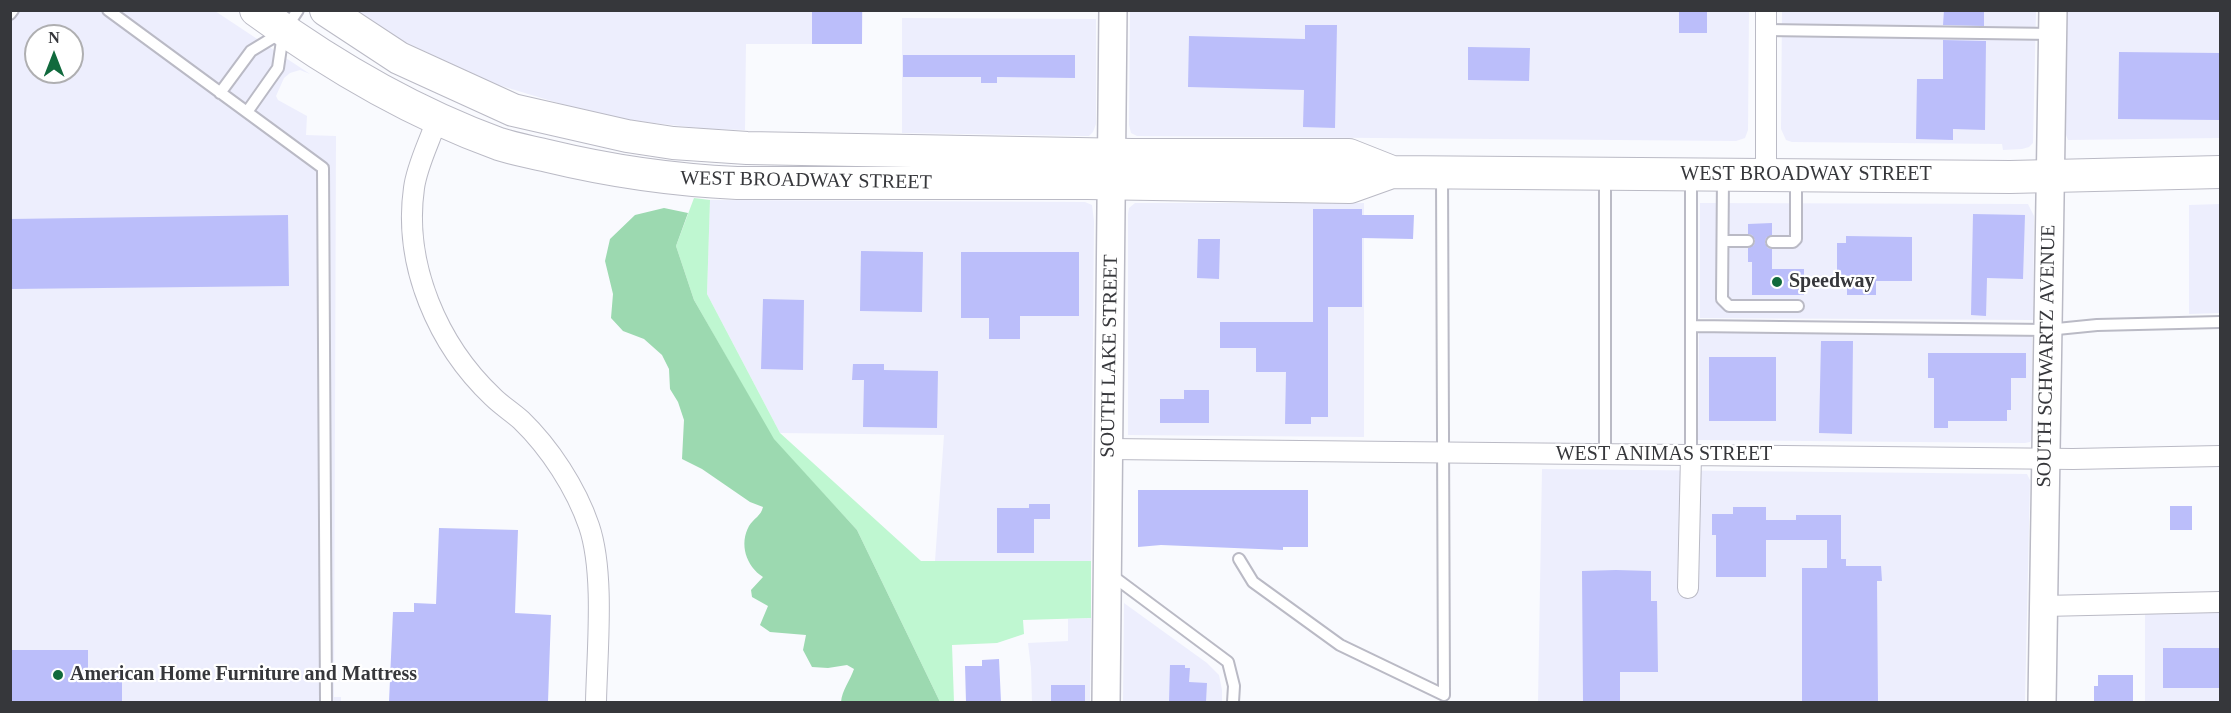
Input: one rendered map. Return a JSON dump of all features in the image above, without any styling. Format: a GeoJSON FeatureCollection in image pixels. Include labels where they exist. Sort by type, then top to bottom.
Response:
{"type":"FeatureCollection","features":[{"type":"Feature","properties":{"kind":"main road","name":"WEST BROADWAY STREET"},"geometry":{"type":"LineString","coordinates":[[256,10],[291,21],[383,93],[437,119],[501,145],[597,168],[696,181],[749,183],[1111,169]]}},
{"type":"Feature","properties":{"kind":"main road","name":"WEST BROADWAY STREET"},"geometry":{"type":"LineString","coordinates":[[326,10],[399,58],[513,110],[627,136],[683,143],[1111,169],[1350,187],[1392,172],[2051,176],[2220,172]]}},
{"type":"Feature","properties":{"kind":"street","name":"SOUTH LAKE STREET"},"geometry":{"type":"LineString","coordinates":[[1106,702],[1113,10]]}},
{"type":"Feature","properties":{"kind":"street"},"geometry":{"type":"LineString","coordinates":[[1766,20],[1781,175]]}},
{"type":"Feature","properties":{"kind":"street","name":"SOUTH SCHWARTZ AVENUE"},"geometry":{"type":"LineString","coordinates":[[2042,702],[2046,330],[2053,22]]}},
{"type":"Feature","properties":{"kind":"street"},"geometry":{"type":"LineString","coordinates":[[437,119],[414,186],[412,210],[416,261],[432,310],[451,346],[483,387],[521,420],[537,438],[557,465],[580,504],[590,528],[598,582],[596,702]]}},
{"type":"Feature","properties":{"kind":"street","name":"WEST ANIMAS STREET"},"geometry":{"type":"LineString","coordinates":[[1108,449],[2045,458],[2220,456]]}},
{"type":"Feature","properties":{"kind":"street"},"geometry":{"type":"LineString","coordinates":[[1688,588],[1691,455]]}},
{"type":"Feature","properties":{"kind":"street"},"geometry":{"type":"LineString","coordinates":[[2044,606],[2220,602]]}},
{"type":"Feature","properties":{"kind":"lane"},"geometry":{"type":"LineString","coordinates":[[108,10],[322,168],[326,702]]}},
{"type":"Feature","properties":{"kind":"lane"},"geometry":{"type":"LineString","coordinates":[[1766,20],[2053,22]]}},
{"type":"Feature","properties":{"kind":"lane"},"geometry":{"type":"LineString","coordinates":[[220,93],[251,51],[291,21]]}},
{"type":"Feature","properties":{"kind":"lane"},"geometry":{"type":"LineString","coordinates":[[247,112],[278,68],[291,21]]}},
{"type":"Feature","properties":{"kind":"lane"},"geometry":{"type":"LineString","coordinates":[[1239,560],[1253,582],[1340,645],[1444,695],[1445,453],[1442,172]]}},
{"type":"Feature","properties":{"kind":"lane"},"geometry":{"type":"LineString","coordinates":[[1605,174],[1605,455]]}},
{"type":"Feature","properties":{"kind":"lane"},"geometry":{"type":"LineString","coordinates":[[1691,174],[1691,455]]}},
{"type":"Feature","properties":{"kind":"lane"},"geometry":{"type":"LineString","coordinates":[[1723,174],[1722,299],[1729,306],[1798,306]]}},
{"type":"Feature","properties":{"kind":"lane"},"geometry":{"type":"LineString","coordinates":[[1772,242],[1793,242],[1796,239],[1781,175]]}},
{"type":"Feature","properties":{"kind":"lane"},"geometry":{"type":"LineString","coordinates":[[1723,241],[1748,241]]}},
{"type":"Feature","properties":{"kind":"lane"},"geometry":{"type":"LineString","coordinates":[[1692,326],[2046,330],[2097,325],[2220,322]]}},
{"type":"Feature","properties":{"kind":"lane"},"geometry":{"type":"LineString","coordinates":[[1107,572],[1228,662],[1234,686],[1233,702]]}},
{"type":"Feature","properties":{"kind":"shaded area"},"geometry":{"type":"Polygon","coordinates":[[[10,11],[215,11],[310,74],[300,70],[290,73],[284,78],[276,96],[278,100],[307,116],[306,135],[336,136],[334,697],[341,697],[341,702],[11,702],[10,11]]]}},
{"type":"Feature","properties":{"kind":"shaded area"},"geometry":{"type":"Polygon","coordinates":[[[351,11],[863,11],[862,44],[746,44],[745,130],[708,129],[602,115],[495,84],[394,37],[351,11]]]}},
{"type":"Feature","properties":{"kind":"shaded area"},"geometry":{"type":"Polygon","coordinates":[[[1130,11],[1749,11],[1748,130],[1745,138],[1736,141],[1137,136],[1131,133],[1129,125],[1130,11]]]}},
{"type":"Feature","properties":{"kind":"shaded area"},"geometry":{"type":"Polygon","coordinates":[[[1782,11],[2036,11],[2033,143],[2022,149],[2003,150],[2002,144],[1792,142],[1786,140],[1781,129],[1782,11]]]}},
{"type":"Feature","properties":{"kind":"shaded area"},"geometry":{"type":"Polygon","coordinates":[[[2065,11],[2220,11],[2220,138],[2068,140],[2064,130],[2065,11]]]}},
{"type":"Feature","properties":{"kind":"shaded area"},"geometry":{"type":"Polygon","coordinates":[[[902,18],[1096,19],[1096,124],[1093,132],[1089,136],[902,133],[902,18]]]}},
{"type":"Feature","properties":{"kind":"shaded area"},"geometry":{"type":"Polygon","coordinates":[[[710,200],[1085,202],[1092,205],[1094,221],[1091,561],[935,561],[944,435],[780,433],[707,294],[710,200]]]}},
{"type":"Feature","properties":{"kind":"shaded area"},"geometry":{"type":"Polygon","coordinates":[[[1135,203],[1364,203],[1364,437],[1128,435],[1128,214],[1129,208],[1135,203]]]}},
{"type":"Feature","properties":{"kind":"shaded area"},"geometry":{"type":"Polygon","coordinates":[[[1700,203],[2028,204],[2034,216],[2033,320],[1700,318],[1700,203]]]}},
{"type":"Feature","properties":{"kind":"shaded area"},"geometry":{"type":"Polygon","coordinates":[[[2220,204],[2220,313],[2189,314],[2189,205],[2220,204]]]}},
{"type":"Feature","properties":{"kind":"shaded area"},"geometry":{"type":"Polygon","coordinates":[[[1699,331],[2032,336],[2032,438],[2030,442],[2025,443],[1698,440],[1699,331]]]}},
{"type":"Feature","properties":{"kind":"shaded area"},"geometry":{"type":"Polygon","coordinates":[[[1542,469],[2027,474],[2030,480],[2025,702],[1538,702],[1542,469]]]}},
{"type":"Feature","properties":{"kind":"shaded area"},"geometry":{"type":"Polygon","coordinates":[[[1124,603],[1207,663],[1219,675],[1222,702],[1123,702],[1124,603]]]}},
{"type":"Feature","properties":{"kind":"shaded area"},"geometry":{"type":"Polygon","coordinates":[[[2220,611],[2220,702],[2145,702],[2145,612],[2220,611]]]}},
{"type":"Feature","properties":{"kind":"shaded area"},"geometry":{"type":"Polygon","coordinates":[[[1091,618],[1090,702],[1032,702],[1028,643],[1068,641],[1068,619],[1091,618]]]}},
{"type":"Feature","properties":{"kind":"green space"},"geometry":{"type":"Polygon","coordinates":[[[694,198],[710,200],[707,294],[780,433],[921,561],[1091,561],[1091,618],[1023,620],[1024,634],[997,643],[952,645],[954,702],[940,702],[857,530],[773,439],[694,300],[676,246],[694,198]]]}},
{"type":"Feature","properties":{"kind":"green space"},"geometry":{"type":"Polygon","coordinates":[[[664,208],[688,213],[676,246],[694,300],[774,439],[857,530],[940,702],[841,702],[854,669],[847,665],[828,668],[812,667],[803,650],[806,635],[770,632],[760,625],[768,606],[752,597],[751,590],[763,577],[748,561],[745,540],[749,526],[761,513],[763,507],[750,502],[702,469],[682,459],[684,420],[678,402],[670,389],[669,369],[662,355],[644,339],[623,331],[611,318],[613,294],[605,261],[610,239],[635,215],[664,208]]]}},
{"type":"Feature","properties":{"kind":"building"},"geometry":{"type":"Polygon","coordinates":[[[812,10],[862,10],[862,44],[812,44],[812,10]]]}},
{"type":"Feature","properties":{"kind":"building"},"geometry":{"type":"Polygon","coordinates":[[[1679,10],[1707,10],[1707,33],[1679,33],[1679,10]]]}},
{"type":"Feature","properties":{"kind":"building"},"geometry":{"type":"Polygon","coordinates":[[[1944,10],[1984,10],[1984,26],[1943,25],[1944,10]]]}},
{"type":"Feature","properties":{"kind":"building"},"geometry":{"type":"Polygon","coordinates":[[[1305,25],[1337,25],[1335,128],[1303,127],[1304,90],[1188,87],[1189,36],[1305,39],[1305,25]]]}},
{"type":"Feature","properties":{"kind":"building"},"geometry":{"type":"Polygon","coordinates":[[[1943,40],[1986,41],[1985,130],[1953,129],[1953,140],[1916,139],[1917,79],[1943,79],[1943,40]]]}},
{"type":"Feature","properties":{"kind":"building"},"geometry":{"type":"Polygon","coordinates":[[[1468,47],[1530,48],[1529,81],[1468,80],[1468,47]]]}},
{"type":"Feature","properties":{"kind":"building"},"geometry":{"type":"Polygon","coordinates":[[[2119,52],[2220,53],[2219,120],[2118,119],[2119,52]]]}},
{"type":"Feature","properties":{"kind":"building"},"geometry":{"type":"Polygon","coordinates":[[[903,55],[1075,55],[1075,78],[997,77],[997,83],[981,83],[981,77],[903,77],[903,55]]]}},
{"type":"Feature","properties":{"kind":"building"},"geometry":{"type":"Polygon","coordinates":[[[1313,209],[1362,209],[1362,215],[1414,215],[1413,239],[1362,238],[1362,307],[1328,307],[1328,417],[1311,417],[1311,424],[1285,424],[1286,372],[1256,372],[1256,348],[1220,348],[1220,322],[1313,322],[1313,209]]]}},
{"type":"Feature","properties":{"kind":"building"},"geometry":{"type":"Polygon","coordinates":[[[1973,214],[2025,215],[2023,279],[1987,278],[1986,316],[1971,315],[1973,214]]]}},
{"type":"Feature","properties":{"kind":"building"},"geometry":{"type":"Polygon","coordinates":[[[288,215],[289,286],[10,289],[10,219],[288,215]]]}},
{"type":"Feature","properties":{"kind":"building"},"geometry":{"type":"Polygon","coordinates":[[[1772,223],[1772,235],[1766,238],[1765,243],[1768,248],[1772,249],[1772,269],[1804,269],[1804,295],[1752,295],[1752,262],[1748,262],[1748,248],[1754,245],[1755,240],[1752,235],[1748,234],[1748,224],[1772,223]]]}},
{"type":"Feature","properties":{"kind":"building"},"geometry":{"type":"Polygon","coordinates":[[[1846,236],[1912,237],[1912,281],[1876,281],[1876,295],[1847,295],[1847,280],[1837,280],[1837,243],[1846,243],[1846,236]]]}},
{"type":"Feature","properties":{"kind":"building"},"geometry":{"type":"Polygon","coordinates":[[[1198,239],[1220,239],[1219,279],[1197,278],[1198,239]]]}},
{"type":"Feature","properties":{"kind":"building"},"geometry":{"type":"Polygon","coordinates":[[[861,251],[923,252],[922,312],[860,311],[861,251]]]}},
{"type":"Feature","properties":{"kind":"building"},"geometry":{"type":"Polygon","coordinates":[[[961,252],[1079,252],[1079,316],[1020,316],[1020,339],[989,339],[989,318],[961,318],[961,252]]]}},
{"type":"Feature","properties":{"kind":"building"},"geometry":{"type":"Polygon","coordinates":[[[763,299],[804,300],[803,370],[761,369],[763,299]]]}},
{"type":"Feature","properties":{"kind":"building"},"geometry":{"type":"Polygon","coordinates":[[[1821,341],[1853,341],[1852,434],[1819,433],[1821,341]]]}},
{"type":"Feature","properties":{"kind":"building"},"geometry":{"type":"Polygon","coordinates":[[[1928,353],[2026,353],[2026,378],[2011,378],[2011,410],[2007,410],[2007,421],[1948,421],[1948,428],[1934,428],[1934,378],[1928,378],[1928,353]]]}},
{"type":"Feature","properties":{"kind":"building"},"geometry":{"type":"Polygon","coordinates":[[[1709,357],[1776,357],[1776,421],[1709,421],[1709,357]]]}},
{"type":"Feature","properties":{"kind":"building"},"geometry":{"type":"Polygon","coordinates":[[[853,364],[884,364],[884,370],[938,371],[937,428],[863,427],[864,380],[852,380],[853,364]]]}},
{"type":"Feature","properties":{"kind":"building"},"geometry":{"type":"Polygon","coordinates":[[[1184,390],[1209,390],[1209,423],[1160,423],[1160,399],[1184,399],[1184,390]]]}},
{"type":"Feature","properties":{"kind":"building"},"geometry":{"type":"Polygon","coordinates":[[[1138,490],[1308,490],[1308,547],[1283,547],[1283,550],[1161,545],[1138,547],[1138,490]]]}},
{"type":"Feature","properties":{"kind":"building"},"geometry":{"type":"Polygon","coordinates":[[[1029,504],[1050,504],[1050,519],[1034,519],[1034,553],[997,553],[997,508],[1029,508],[1029,504]]]}},
{"type":"Feature","properties":{"kind":"building"},"geometry":{"type":"Polygon","coordinates":[[[2170,506],[2192,506],[2192,530],[2170,530],[2170,506]]]}},
{"type":"Feature","properties":{"kind":"building"},"geometry":{"type":"Polygon","coordinates":[[[1733,507],[1766,507],[1766,520],[1796,520],[1796,515],[1841,515],[1841,559],[1846,559],[1846,566],[1881,566],[1882,581],[1877,581],[1878,702],[1802,702],[1802,568],[1827,568],[1827,540],[1766,540],[1766,577],[1716,577],[1716,535],[1712,535],[1712,514],[1733,514],[1733,507]]]}},
{"type":"Feature","properties":{"kind":"building"},"geometry":{"type":"Polygon","coordinates":[[[439,528],[518,530],[515,613],[551,615],[548,702],[389,702],[393,612],[414,612],[414,603],[436,604],[439,528]]]}},
{"type":"Feature","properties":{"kind":"building"},"geometry":{"type":"Polygon","coordinates":[[[1582,571],[1651,571],[1651,601],[1657,601],[1658,672],[1620,672],[1620,702],[1583,702],[1582,571]]]}},
{"type":"Feature","properties":{"kind":"building"},"geometry":{"type":"Polygon","coordinates":[[[2163,648],[2220,648],[2220,688],[2163,688],[2163,648]]]}},
{"type":"Feature","properties":{"kind":"building","name":"American Home Furniture and Mattress"},"geometry":{"type":"Polygon","coordinates":[[[10,650],[88,650],[88,675],[122,676],[122,702],[10,702],[10,650]]]}},
{"type":"Feature","properties":{"kind":"building"},"geometry":{"type":"Polygon","coordinates":[[[999,659],[1001,702],[966,702],[965,666],[982,666],[982,660],[999,659]]]}},
{"type":"Feature","properties":{"kind":"building"},"geometry":{"type":"Polygon","coordinates":[[[1170,665],[1185,665],[1185,668],[1190,668],[1189,682],[1207,683],[1206,702],[1169,702],[1170,665]]]}},
{"type":"Feature","properties":{"kind":"building"},"geometry":{"type":"Polygon","coordinates":[[[2098,675],[2133,675],[2133,702],[2094,702],[2094,686],[2098,686],[2098,675]]]}},
{"type":"Feature","properties":{"kind":"building"},"geometry":{"type":"Polygon","coordinates":[[[1051,685],[1085,685],[1085,702],[1051,702],[1051,685]]]}},
{"type":"Feature","properties":{"kind":"place","name":"Speedway"},"geometry":{"type":"Point","coordinates":[1777,282]}},
{"type":"Feature","properties":{"kind":"place","name":"American Home Furniture and Mattress"},"geometry":{"type":"Point","coordinates":[58,675]}}]}
